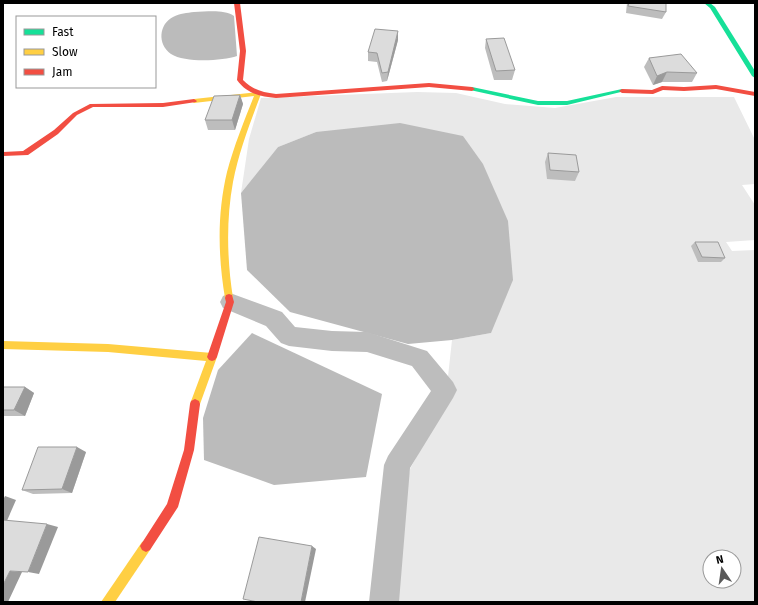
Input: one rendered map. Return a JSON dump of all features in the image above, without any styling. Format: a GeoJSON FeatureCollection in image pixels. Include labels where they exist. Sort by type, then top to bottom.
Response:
{"type":"FeatureCollection","features":[{"type":"Feature","properties":{"kind":"main road"},"geometry":{"type":"LineString","coordinates":[[237,3],[243,51],[240,80],[247,89],[258,94]]}},
{"type":"Feature","properties":{"kind":"main road"},"geometry":{"type":"LineString","coordinates":[[712,4],[750,61],[755,76]]}},
{"type":"Feature","properties":{"kind":"main road"},"geometry":{"type":"LineString","coordinates":[[3,154],[25,153],[56,132],[75,114],[92,105],[163,105],[258,94],[276,96],[315,95],[429,85],[470,89],[538,103],[567,103],[624,91],[653,92],[662,88],[684,89],[716,87],[755,94]]}},
{"type":"Feature","properties":{"kind":"main road"},"geometry":{"type":"LineString","coordinates":[[107,602],[172,507],[189,450],[194,406],[230,302],[226,280],[223,238],[229,182],[237,151],[258,94]]}},
{"type":"Feature","properties":{"kind":"main road"},"geometry":{"type":"LineString","coordinates":[[3,345],[61,345],[149,350],[212,357]]}},
{"type":"Feature","properties":{"kind":"street"},"geometry":{"type":"LineString","coordinates":[[230,302],[274,319],[288,336],[332,341],[367,342],[418,358],[445,390],[397,465],[384,602]]}},
{"type":"Feature","properties":{"kind":"shaded area"},"geometry":{"type":"Polygon","coordinates":[[[194,12],[225,12],[234,16],[237,56],[213,60],[194,60],[177,57],[166,50],[162,40],[165,24],[168,20],[176,16],[194,12]]]}},
{"type":"Feature","properties":{"kind":"shaded area"},"geometry":{"type":"Polygon","coordinates":[[[417,92],[456,93],[505,104],[555,108],[616,97],[734,97],[755,140],[755,184],[742,185],[755,205],[755,240],[726,242],[732,251],[755,250],[755,602],[395,602],[395,540],[410,469],[445,404],[452,340],[491,333],[316,132],[278,147],[241,193],[249,139],[261,98],[417,92]]]}},
{"type":"Feature","properties":{"kind":"shaded area"},"geometry":{"type":"Polygon","coordinates":[[[400,123],[463,136],[483,164],[508,221],[513,280],[491,333],[452,340],[408,344],[290,312],[247,270],[241,193],[278,147],[316,132],[400,123]]]}},
{"type":"Feature","properties":{"kind":"shaded area"},"geometry":{"type":"Polygon","coordinates":[[[252,333],[382,394],[366,477],[274,485],[204,460],[203,418],[218,370],[252,333]]]}},
{"type":"Feature","properties":{"kind":"building"},"geometry":{"type":"Polygon","coordinates":[[[629,3],[666,3],[666,12],[628,6],[629,3]]]}},
{"type":"Feature","properties":{"kind":"building"},"geometry":{"type":"Polygon","coordinates":[[[375,29],[398,31],[388,72],[382,73],[377,53],[368,52],[375,29]]]}},
{"type":"Feature","properties":{"kind":"building"},"geometry":{"type":"Polygon","coordinates":[[[504,38],[515,70],[496,71],[486,39],[504,38]]]}},
{"type":"Feature","properties":{"kind":"building"},"geometry":{"type":"Polygon","coordinates":[[[681,54],[697,73],[667,72],[657,76],[649,58],[681,54]]]}},
{"type":"Feature","properties":{"kind":"building"},"geometry":{"type":"Polygon","coordinates":[[[240,95],[232,120],[205,120],[214,96],[240,95]]]}},
{"type":"Feature","properties":{"kind":"building"},"geometry":{"type":"Polygon","coordinates":[[[548,153],[576,155],[579,172],[550,170],[548,153]]]}},
{"type":"Feature","properties":{"kind":"building"},"geometry":{"type":"Polygon","coordinates":[[[695,242],[718,242],[725,258],[702,257],[695,242]]]}},
{"type":"Feature","properties":{"kind":"building"},"geometry":{"type":"Polygon","coordinates":[[[3,387],[25,387],[14,410],[3,410],[3,387]]]}},
{"type":"Feature","properties":{"kind":"building"},"geometry":{"type":"Polygon","coordinates":[[[38,447],[77,447],[62,489],[22,490],[38,447]]]}},
{"type":"Feature","properties":{"kind":"building"},"geometry":{"type":"Polygon","coordinates":[[[3,520],[47,524],[28,572],[10,571],[3,585],[3,520]]]}},
{"type":"Feature","properties":{"kind":"building"},"geometry":{"type":"Polygon","coordinates":[[[259,537],[312,546],[301,602],[258,602],[243,599],[259,537]]]}},
{"type":"Feature","properties":{"kind":"traffic: fast"},"geometry":{"type":"LineString","coordinates":[[707,3],[712,7],[755,76]]}},
{"type":"Feature","properties":{"kind":"traffic: fast"},"geometry":{"type":"LineString","coordinates":[[472,89],[538,103],[567,103],[622,91]]}},
{"type":"Feature","properties":{"kind":"traffic: slow"},"geometry":{"type":"LineString","coordinates":[[194,101],[258,94],[235,160],[227,196],[224,225],[224,255],[229,298]]}},
{"type":"Feature","properties":{"kind":"traffic: slow"},"geometry":{"type":"LineString","coordinates":[[3,345],[108,348],[212,357],[195,404]]}},
{"type":"Feature","properties":{"kind":"traffic: slow"},"geometry":{"type":"LineString","coordinates":[[107,602],[146,546]]}},
{"type":"Feature","properties":{"kind":"traffic: jam"},"geometry":{"type":"LineString","coordinates":[[237,3],[243,51],[240,80],[252,91],[265,95],[276,96],[429,85],[472,89]]}},
{"type":"Feature","properties":{"kind":"traffic: jam"},"geometry":{"type":"LineString","coordinates":[[622,91],[653,92],[662,88],[684,89],[716,87],[755,94]]}},
{"type":"Feature","properties":{"kind":"traffic: jam"},"geometry":{"type":"LineString","coordinates":[[3,154],[25,153],[56,132],[75,114],[92,105],[163,105],[194,101]]}},
{"type":"Feature","properties":{"kind":"traffic: jam"},"geometry":{"type":"LineString","coordinates":[[212,357],[230,302],[229,298]]}},
{"type":"Feature","properties":{"kind":"traffic: jam"},"geometry":{"type":"LineString","coordinates":[[146,546],[172,507],[189,450],[195,404]]}}]}
